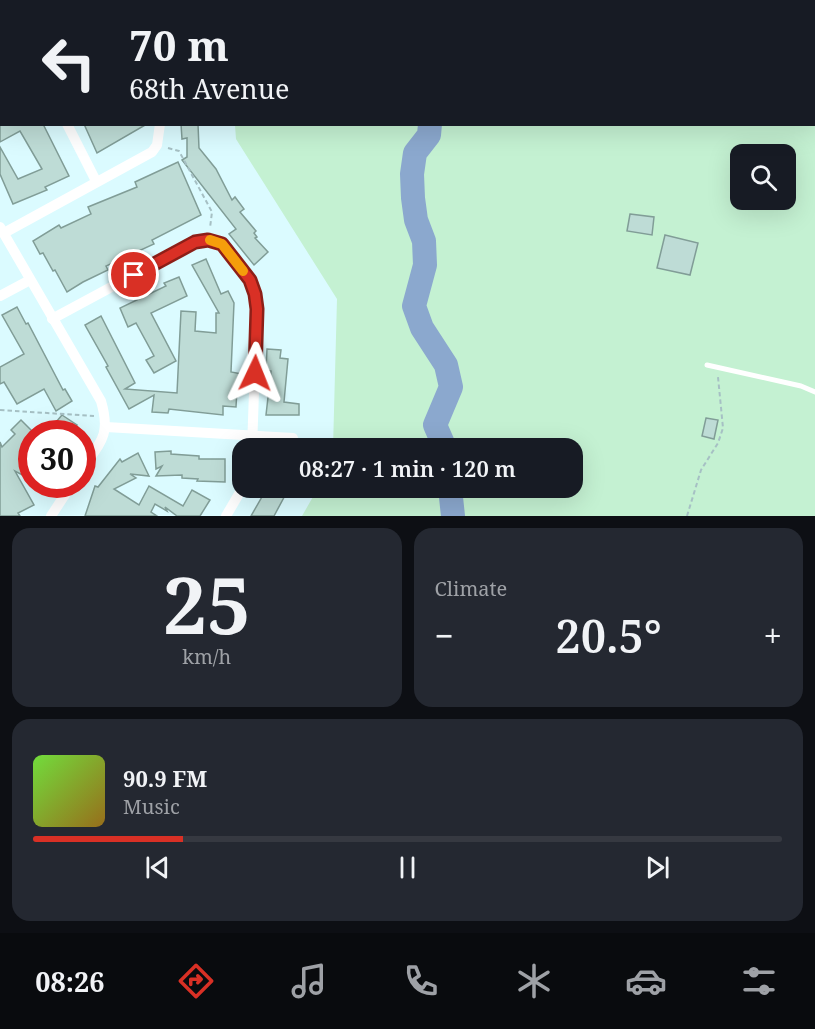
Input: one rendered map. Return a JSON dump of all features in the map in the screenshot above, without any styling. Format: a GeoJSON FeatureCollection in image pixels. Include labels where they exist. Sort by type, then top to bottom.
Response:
{"type":"FeatureCollection","features":[{"type":"Feature","properties":{"kind":"street"},"geometry":{"type":"LineString","coordinates":[[68,126],[96,181]]}},
{"type":"Feature","properties":{"kind":"street"},"geometry":{"type":"LineString","coordinates":[[96,450],[102,441],[106,422],[101,401],[2,230],[152,152],[157,145],[160,126]]}},
{"type":"Feature","properties":{"kind":"street"},"geometry":{"type":"LineString","coordinates":[[52,319],[195,242],[208,240],[222,244],[250,280],[255,294],[257,309],[253,436]]}},
{"type":"Feature","properties":{"kind":"street"},"geometry":{"type":"LineString","coordinates":[[0,296],[30,280]]}},
{"type":"Feature","properties":{"kind":"street"},"geometry":{"type":"LineString","coordinates":[[106,422],[293,438]]}},
{"type":"Feature","properties":{"kind":"street"},"geometry":{"type":"LineString","coordinates":[[51,516],[63,498]]}},
{"type":"Feature","properties":{"kind":"street"},"geometry":{"type":"LineString","coordinates":[[226,516],[237,498]]}},
{"type":"Feature","properties":{"kind":"lane"},"geometry":{"type":"LineString","coordinates":[[707,365],[801,386],[815,392]]}},
{"type":"Feature","properties":{"kind":"path"},"geometry":{"type":"LineString","coordinates":[[157,145],[179,151],[212,212],[208,240]]}},
{"type":"Feature","properties":{"kind":"path"},"geometry":{"type":"LineString","coordinates":[[687,516],[701,470],[718,443],[723,428],[717,368]]}},
{"type":"Feature","properties":{"kind":"path"},"geometry":{"type":"LineString","coordinates":[[0,410],[106,422]]}},
{"type":"Feature","properties":{"kind":"green space"},"geometry":{"type":"Polygon","coordinates":[[[235,126],[815,126],[815,516],[302,516],[312,498],[583,498],[583,438],[333,438],[337,299],[236,139],[235,126]]]}},
{"type":"Feature","properties":{"kind":"building"},"geometry":{"type":"Polygon","coordinates":[[[0,126],[44,126],[69,176],[45,187],[47,190],[13,204],[0,174],[0,147],[18,179],[42,169],[20,131],[0,142],[0,126]]]}},
{"type":"Feature","properties":{"kind":"building"},"geometry":{"type":"Polygon","coordinates":[[[85,126],[144,126],[97,153],[85,126]]]}},
{"type":"Feature","properties":{"kind":"building"},"geometry":{"type":"Polygon","coordinates":[[[181,126],[198,126],[199,148],[216,169],[232,200],[235,197],[244,209],[240,212],[256,231],[254,233],[257,237],[255,238],[268,252],[254,265],[229,234],[236,229],[182,160],[187,157],[187,138],[182,139],[181,126]]]}},
{"type":"Feature","properties":{"kind":"building"},"geometry":{"type":"Polygon","coordinates":[[[178,162],[201,215],[152,240],[154,244],[106,266],[108,270],[67,292],[55,270],[53,271],[43,253],[40,254],[33,241],[59,225],[61,228],[91,214],[88,207],[137,187],[135,182],[178,162]]]}},
{"type":"Feature","properties":{"kind":"building"},"geometry":{"type":"Polygon","coordinates":[[[630,214],[654,217],[652,235],[627,231],[630,214]]]}},
{"type":"Feature","properties":{"kind":"building"},"geometry":{"type":"Polygon","coordinates":[[[665,235],[698,243],[690,275],[657,268],[665,235]]]}},
{"type":"Feature","properties":{"kind":"building"},"geometry":{"type":"Polygon","coordinates":[[[206,259],[221,294],[228,291],[234,303],[231,372],[242,374],[241,390],[237,389],[236,407],[223,406],[223,415],[169,409],[168,413],[152,412],[154,395],[129,409],[85,325],[101,316],[135,383],[125,389],[177,393],[181,311],[196,312],[195,331],[216,333],[216,313],[219,313],[192,265],[206,259]]]}},
{"type":"Feature","properties":{"kind":"building"},"geometry":{"type":"Polygon","coordinates":[[[179,277],[187,296],[151,313],[176,361],[154,373],[146,360],[154,356],[136,323],[128,327],[120,308],[166,286],[164,283],[179,277]]]}},
{"type":"Feature","properties":{"kind":"building"},"geometry":{"type":"Polygon","coordinates":[[[17,307],[26,324],[28,323],[63,390],[65,389],[72,401],[56,411],[44,389],[17,404],[4,382],[0,384],[0,367],[24,354],[2,315],[17,307]]]}},
{"type":"Feature","properties":{"kind":"building"},"geometry":{"type":"Polygon","coordinates":[[[267,349],[281,350],[280,358],[288,359],[284,402],[299,404],[299,415],[266,415],[271,371],[266,370],[267,349]]]}},
{"type":"Feature","properties":{"kind":"building"},"geometry":{"type":"Polygon","coordinates":[[[62,415],[70,420],[58,420],[62,415]]]}},
{"type":"Feature","properties":{"kind":"building"},"geometry":{"type":"Polygon","coordinates":[[[706,418],[718,420],[714,439],[702,436],[706,418]]]}},
{"type":"Feature","properties":{"kind":"building"},"geometry":{"type":"Polygon","coordinates":[[[18,423],[18,473],[15,471],[18,476],[18,498],[30,498],[34,505],[18,513],[20,516],[0,516],[0,442],[2,447],[15,434],[11,430],[18,423]]]}},
{"type":"Feature","properties":{"kind":"building"},"geometry":{"type":"Polygon","coordinates":[[[171,451],[171,454],[199,456],[199,459],[225,459],[225,482],[197,481],[198,479],[182,478],[182,475],[156,476],[162,466],[156,469],[155,452],[171,451]]]}},
{"type":"Feature","properties":{"kind":"building"},"geometry":{"type":"Polygon","coordinates":[[[138,453],[149,476],[130,474],[136,478],[114,489],[139,505],[149,486],[183,506],[192,490],[210,500],[200,516],[177,516],[165,507],[167,511],[155,504],[151,512],[157,516],[85,516],[91,498],[96,498],[96,486],[98,487],[120,459],[122,462],[138,453]]]}},
{"type":"Feature","properties":{"kind":"building"},"geometry":{"type":"Polygon","coordinates":[[[261,498],[284,498],[274,516],[251,516],[261,498]]]}},
{"type":"Feature","properties":{"kind":"waterway"},"geometry":{"type":"LineString","coordinates":[[430,126],[429,135],[415,153],[412,174],[416,220],[424,241],[425,265],[414,306],[422,328],[446,365],[451,387],[435,425],[441,438]]}},
{"type":"Feature","properties":{"kind":"waterway"},"geometry":{"type":"LineString","coordinates":[[451,498],[453,516]]}},
{"type":"Feature","properties":{"kind":"slow traffic"},"geometry":{"type":"LineString","coordinates":[[210,240],[222,244],[243,271]]}},
{"type":"Feature","properties":{"kind":"route"},"geometry":{"type":"LineString","coordinates":[[134,275],[195,242],[208,240],[222,244],[250,280],[255,294],[257,309],[255,373]]}}]}
